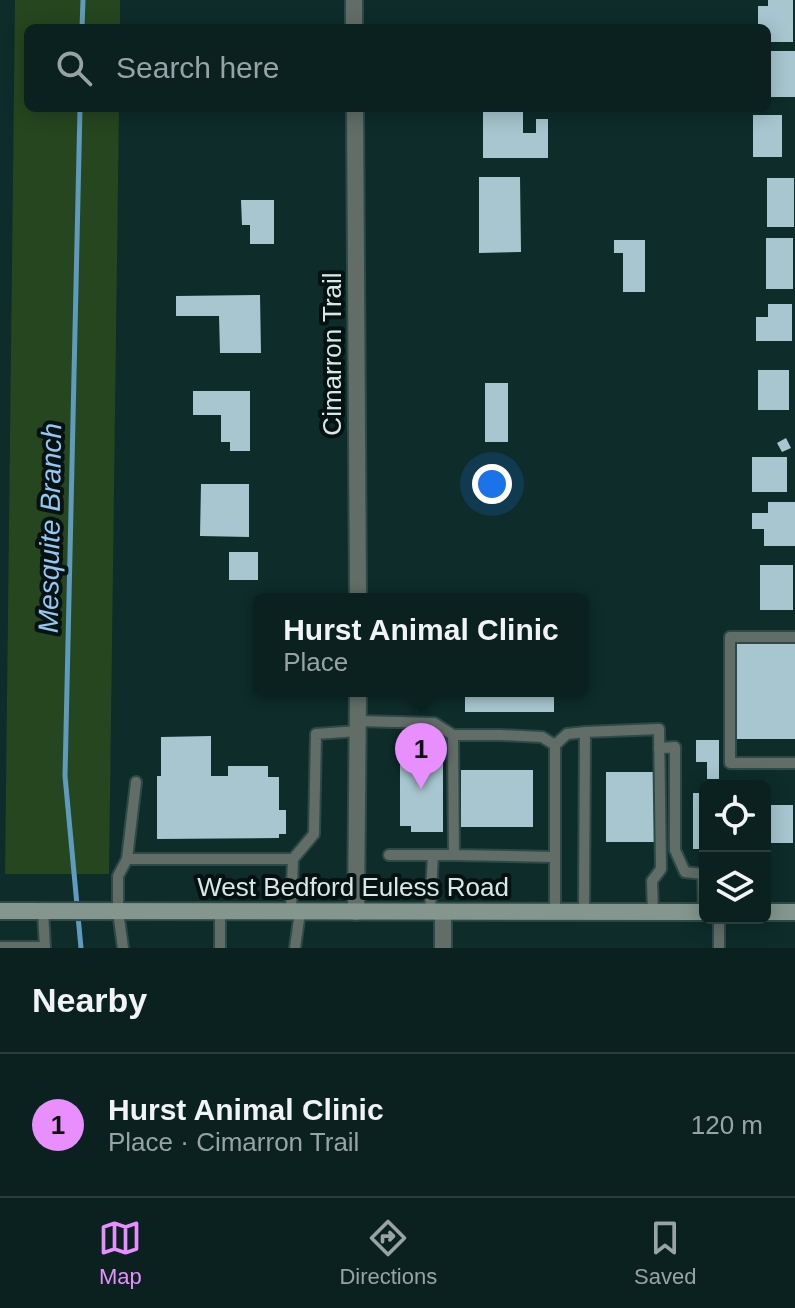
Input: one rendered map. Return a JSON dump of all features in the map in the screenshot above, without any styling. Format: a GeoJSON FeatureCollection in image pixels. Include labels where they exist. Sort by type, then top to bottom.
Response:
{"type":"FeatureCollection","features":[{"type":"Feature","properties":{"kind":"main road","name":"West Bedford Euless Road"},"geometry":{"type":"LineString","coordinates":[[0,911],[699,912]]}},
{"type":"Feature","properties":{"kind":"main road"},"geometry":{"type":"LineString","coordinates":[[771,912],[795,912]]}},
{"type":"Feature","properties":{"kind":"street"},"geometry":{"type":"LineString","coordinates":[[354,0],[354,24]]}},
{"type":"Feature","properties":{"kind":"street","name":"Cimarron Trail"},"geometry":{"type":"LineString","coordinates":[[355,112],[358,593]]}},
{"type":"Feature","properties":{"kind":"street"},"geometry":{"type":"LineString","coordinates":[[356,912],[358,697]]}},
{"type":"Feature","properties":{"kind":"street"},"geometry":{"type":"LineString","coordinates":[[436,912],[443,948]]}},
{"type":"Feature","properties":{"kind":"lane"},"geometry":{"type":"LineString","coordinates":[[795,637],[730,637],[730,763],[795,763]]}},
{"type":"Feature","properties":{"kind":"lane"},"geometry":{"type":"LineString","coordinates":[[295,948],[293,859],[314,834],[316,734],[358,726],[434,723],[453,735],[542,737],[555,745]]}},
{"type":"Feature","properties":{"kind":"lane"},"geometry":{"type":"LineString","coordinates":[[555,912],[555,745],[567,734],[659,729],[661,869],[652,881],[653,912]]}},
{"type":"Feature","properties":{"kind":"lane"},"geometry":{"type":"LineString","coordinates":[[584,912],[585,732]]}},
{"type":"Feature","properties":{"kind":"lane"},"geometry":{"type":"LineString","coordinates":[[453,735],[454,855]]}},
{"type":"Feature","properties":{"kind":"lane"},"geometry":{"type":"LineString","coordinates":[[659,748],[675,747],[675,850],[685,872],[699,874]]}},
{"type":"Feature","properties":{"kind":"lane"},"geometry":{"type":"LineString","coordinates":[[123,948],[112,911],[118,876],[127,859],[136,782]]}},
{"type":"Feature","properties":{"kind":"lane"},"geometry":{"type":"LineString","coordinates":[[389,855],[555,857]]}},
{"type":"Feature","properties":{"kind":"lane"},"geometry":{"type":"LineString","coordinates":[[433,855],[436,912]]}},
{"type":"Feature","properties":{"kind":"lane"},"geometry":{"type":"LineString","coordinates":[[127,859],[293,859]]}},
{"type":"Feature","properties":{"kind":"lane"},"geometry":{"type":"LineString","coordinates":[[0,947],[45,948],[43,911]]}},
{"type":"Feature","properties":{"kind":"lane"},"geometry":{"type":"LineString","coordinates":[[220,911],[220,948]]}},
{"type":"Feature","properties":{"kind":"lane"},"geometry":{"type":"LineString","coordinates":[[719,924],[719,948]]}},
{"type":"Feature","properties":{"kind":"green space"},"geometry":{"type":"Polygon","coordinates":[[[15,0],[120,0],[120,24],[24,24],[24,112],[119,112],[109,874],[5,874],[15,0]]]}},
{"type":"Feature","properties":{"kind":"building"},"geometry":{"type":"Polygon","coordinates":[[[768,0],[793,0],[793,42],[771,42],[771,24],[758,24],[758,6],[768,6],[768,0]]]}},
{"type":"Feature","properties":{"kind":"building"},"geometry":{"type":"Polygon","coordinates":[[[771,51],[795,51],[795,97],[771,97],[771,51]]]}},
{"type":"Feature","properties":{"kind":"building"},"geometry":{"type":"Polygon","coordinates":[[[483,112],[523,112],[523,133],[536,133],[536,119],[548,119],[548,158],[483,158],[483,112]]]}},
{"type":"Feature","properties":{"kind":"building"},"geometry":{"type":"Polygon","coordinates":[[[753,115],[782,115],[782,157],[753,157],[753,115]]]}},
{"type":"Feature","properties":{"kind":"building"},"geometry":{"type":"Polygon","coordinates":[[[479,177],[520,177],[521,252],[479,253],[479,177]]]}},
{"type":"Feature","properties":{"kind":"building"},"geometry":{"type":"Polygon","coordinates":[[[767,178],[794,178],[794,227],[767,227],[767,178]]]}},
{"type":"Feature","properties":{"kind":"building"},"geometry":{"type":"Polygon","coordinates":[[[241,200],[274,200],[274,244],[250,244],[250,225],[242,225],[241,200]]]}},
{"type":"Feature","properties":{"kind":"building"},"geometry":{"type":"Polygon","coordinates":[[[766,238],[793,238],[793,289],[766,289],[766,238]]]}},
{"type":"Feature","properties":{"kind":"building"},"geometry":{"type":"Polygon","coordinates":[[[614,240],[645,240],[645,292],[623,292],[623,253],[614,253],[614,240]]]}},
{"type":"Feature","properties":{"kind":"building"},"geometry":{"type":"Polygon","coordinates":[[[260,295],[261,353],[220,353],[219,316],[176,316],[176,296],[260,295]]]}},
{"type":"Feature","properties":{"kind":"building"},"geometry":{"type":"Polygon","coordinates":[[[768,304],[792,304],[792,341],[756,341],[756,317],[768,317],[768,304]]]}},
{"type":"Feature","properties":{"kind":"building"},"geometry":{"type":"Polygon","coordinates":[[[758,370],[789,370],[789,410],[758,410],[758,370]]]}},
{"type":"Feature","properties":{"kind":"building"},"geometry":{"type":"Polygon","coordinates":[[[485,383],[508,383],[508,442],[485,442],[485,383]]]}},
{"type":"Feature","properties":{"kind":"building"},"geometry":{"type":"Polygon","coordinates":[[[193,391],[250,391],[250,451],[230,451],[230,442],[221,442],[221,415],[193,415],[193,391]]]}},
{"type":"Feature","properties":{"kind":"building"},"geometry":{"type":"Polygon","coordinates":[[[786,438],[791,448],[782,452],[777,443],[786,438]]]}},
{"type":"Feature","properties":{"kind":"building"},"geometry":{"type":"Polygon","coordinates":[[[752,457],[787,457],[787,492],[752,492],[752,457]]]}},
{"type":"Feature","properties":{"kind":"building"},"geometry":{"type":"Polygon","coordinates":[[[201,484],[249,484],[249,537],[200,536],[201,484]]]}},
{"type":"Feature","properties":{"kind":"building"},"geometry":{"type":"Polygon","coordinates":[[[768,502],[795,502],[795,546],[764,546],[764,529],[752,529],[752,513],[768,513],[768,502]]]}},
{"type":"Feature","properties":{"kind":"building"},"geometry":{"type":"Polygon","coordinates":[[[229,552],[258,552],[258,580],[229,580],[229,552]]]}},
{"type":"Feature","properties":{"kind":"building"},"geometry":{"type":"Polygon","coordinates":[[[760,565],[793,565],[793,610],[760,610],[760,565]]]}},
{"type":"Feature","properties":{"kind":"building"},"geometry":{"type":"Polygon","coordinates":[[[735,643],[795,643],[795,739],[735,739],[735,643]]]}},
{"type":"Feature","properties":{"kind":"building"},"geometry":{"type":"Polygon","coordinates":[[[465,697],[554,697],[554,712],[465,712],[465,697]]]}},
{"type":"Feature","properties":{"kind":"building"},"geometry":{"type":"Polygon","coordinates":[[[211,736],[211,776],[228,776],[228,766],[268,766],[268,777],[279,777],[279,810],[286,810],[286,834],[279,834],[279,838],[157,839],[157,776],[161,776],[161,737],[211,736]]]}},
{"type":"Feature","properties":{"kind":"building"},"geometry":{"type":"Polygon","coordinates":[[[696,740],[719,740],[719,779],[707,779],[707,762],[696,762],[696,740]]]}},
{"type":"Feature","properties":{"kind":"building"},"geometry":{"type":"Polygon","coordinates":[[[400,753],[443,753],[443,832],[411,832],[411,826],[400,826],[400,753]]]}},
{"type":"Feature","properties":{"kind":"building"},"geometry":{"type":"Polygon","coordinates":[[[461,770],[533,770],[533,827],[461,827],[461,770]]]}},
{"type":"Feature","properties":{"kind":"building"},"geometry":{"type":"Polygon","coordinates":[[[606,772],[656,772],[656,842],[606,842],[606,772]]]}},
{"type":"Feature","properties":{"kind":"building"},"geometry":{"type":"Polygon","coordinates":[[[693,793],[699,793],[699,849],[693,849],[693,793]]]}},
{"type":"Feature","properties":{"kind":"building"},"geometry":{"type":"Polygon","coordinates":[[[771,805],[793,805],[793,843],[771,843],[771,805]]]}},
{"type":"Feature","properties":{"kind":"waterway","name":"Mesquite Branch"},"geometry":{"type":"LineString","coordinates":[[82,24],[83,0]]}},
{"type":"Feature","properties":{"kind":"waterway","name":"Mesquite Branch"},"geometry":{"type":"LineString","coordinates":[[80,112],[65,776],[81,948]]}},
{"type":"Feature","properties":{"kind":"place","name":"Hurst Animal Clinic"},"geometry":{"type":"Point","coordinates":[421,789]}}]}
